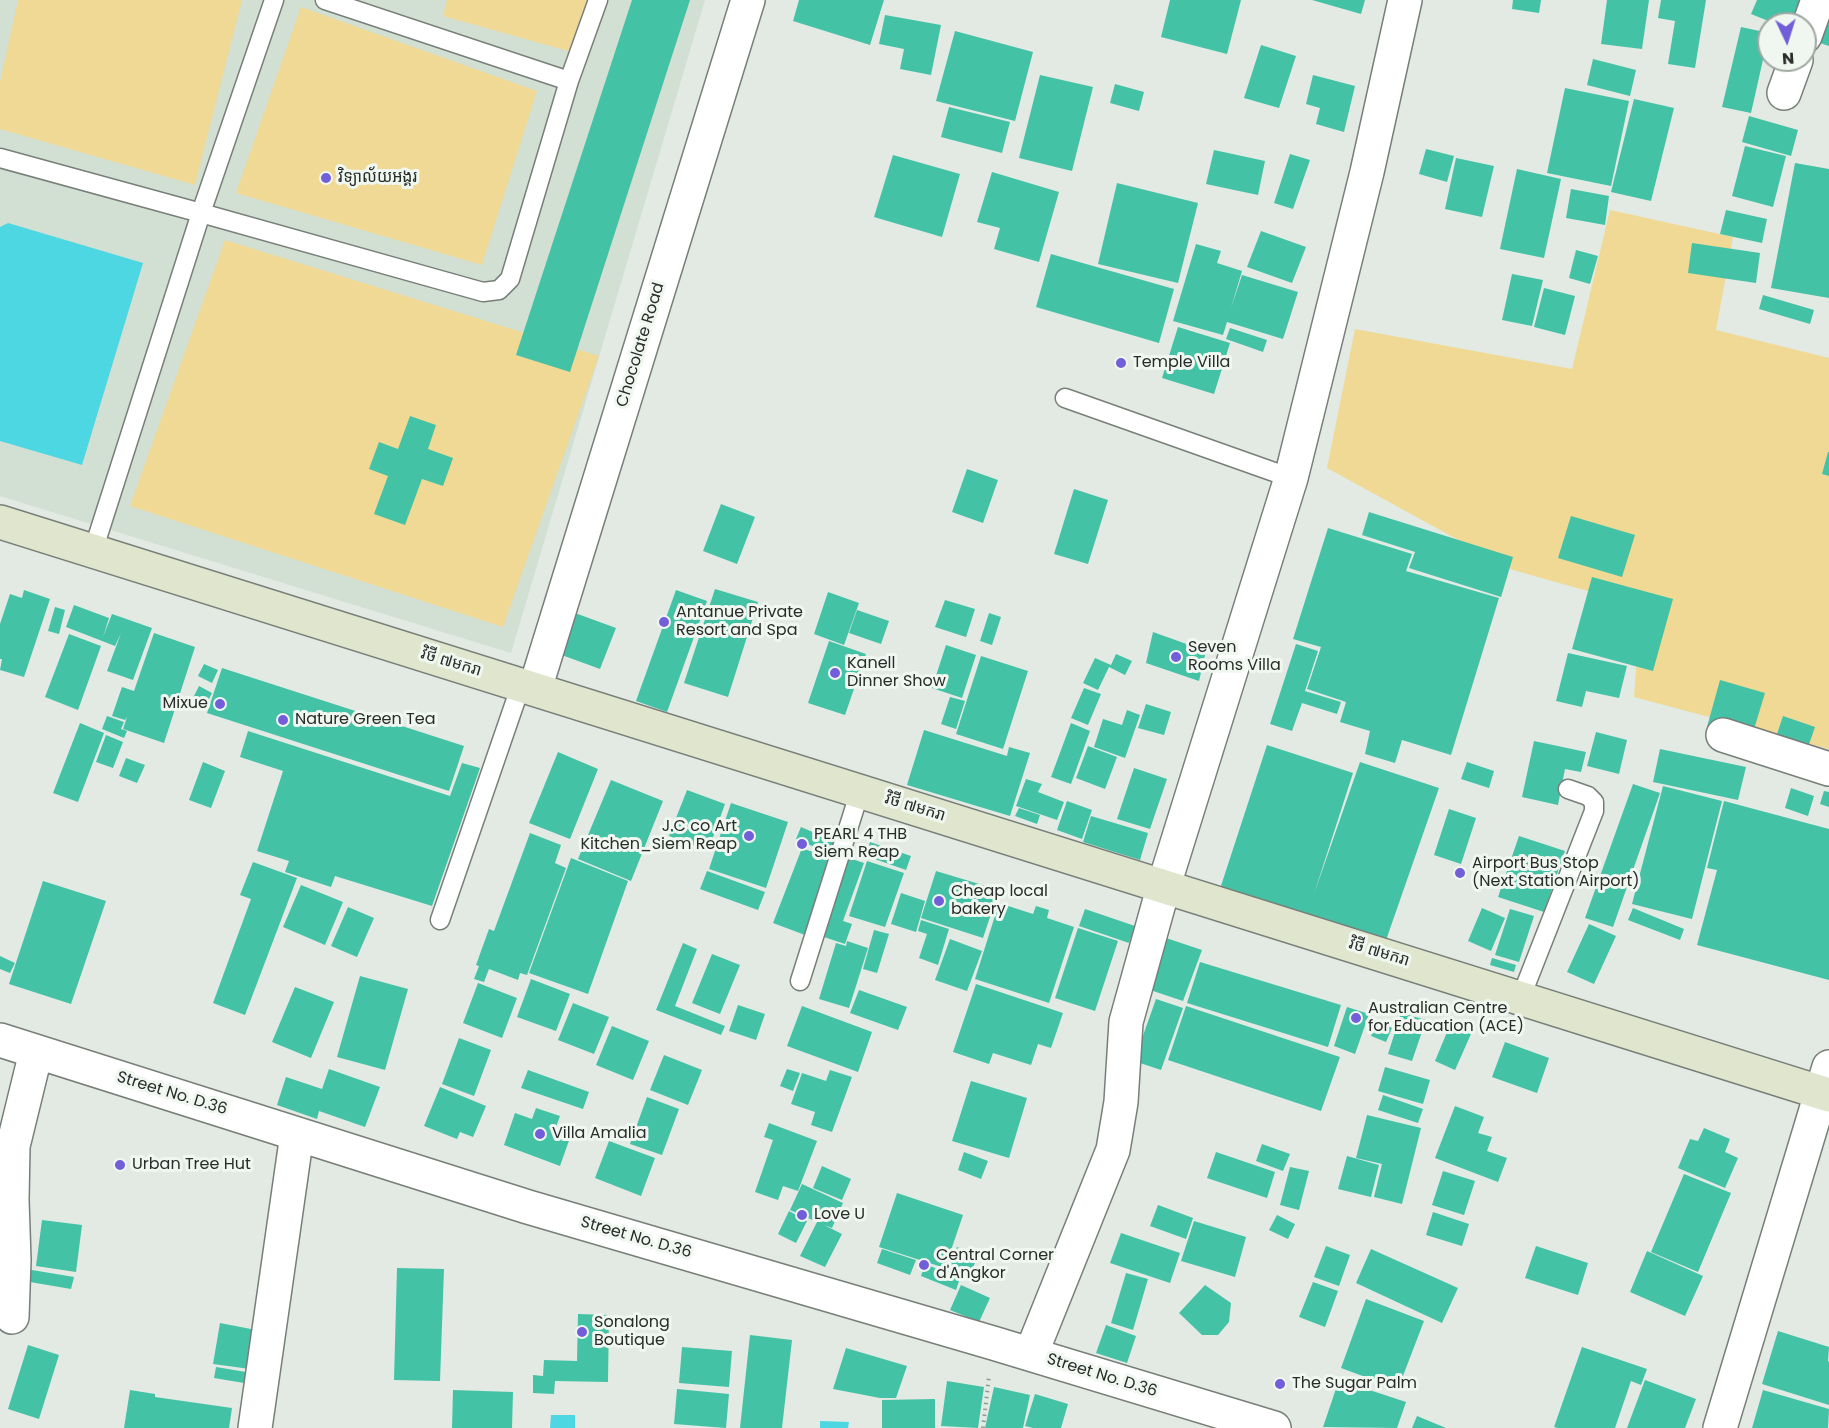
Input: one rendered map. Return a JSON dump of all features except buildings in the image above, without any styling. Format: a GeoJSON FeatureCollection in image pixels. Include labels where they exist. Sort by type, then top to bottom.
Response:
{"type":"FeatureCollection","features":[{"type":"Feature","properties":{"kind":"main road","name":"វិថី ៧មករា"},"geometry":{"type":"LineString","coordinates":[[0,522],[1521,997],[1826,1085]]}},
{"type":"Feature","properties":{"kind":"street","name":"Chocolate Road"},"geometry":{"type":"LineString","coordinates":[[528,687],[748,0]]}},
{"type":"Feature","properties":{"kind":"street"},"geometry":{"type":"LineString","coordinates":[[1030,1354],[1113,1150],[1121,1102],[1126,1022],[1164,885],[1291,478],[1367,172],[1405,0]]}},
{"type":"Feature","properties":{"kind":"street"},"geometry":{"type":"LineString","coordinates":[[1784,93],[1792,72]]}},
{"type":"Feature","properties":{"kind":"street"},"geometry":{"type":"LineString","coordinates":[[1723,735],[1829,769]]}},
{"type":"Feature","properties":{"kind":"street","name":"Street No. D.36"},"geometry":{"type":"LineString","coordinates":[[0,1040],[528,1207],[1274,1428]]}},
{"type":"Feature","properties":{"kind":"street"},"geometry":{"type":"LineString","coordinates":[[12,1317],[13,1146],[36,1052]]}},
{"type":"Feature","properties":{"kind":"street"},"geometry":{"type":"LineString","coordinates":[[1720,1428],[1826,1085]]}},
{"type":"Feature","properties":{"kind":"street"},"geometry":{"type":"LineString","coordinates":[[255,1428],[297,1134]]}},
{"type":"Feature","properties":{"kind":"lane"},"geometry":{"type":"LineString","coordinates":[[93,550],[201,213],[274,0]]}},
{"type":"Feature","properties":{"kind":"lane"},"geometry":{"type":"LineString","coordinates":[[325,0],[569,81]]}},
{"type":"Feature","properties":{"kind":"lane"},"geometry":{"type":"LineString","coordinates":[[0,158],[483,292],[499,290],[510,279],[569,81],[598,0]]}},
{"type":"Feature","properties":{"kind":"lane"},"geometry":{"type":"LineString","coordinates":[[1065,398],[1291,478]]}},
{"type":"Feature","properties":{"kind":"lane"},"geometry":{"type":"LineString","coordinates":[[440,920],[528,687]]}},
{"type":"Feature","properties":{"kind":"lane"},"geometry":{"type":"LineString","coordinates":[[1521,997],[1594,811],[1594,802],[1588,796],[1568,789]]}},
{"type":"Feature","properties":{"kind":"lane"},"geometry":{"type":"LineString","coordinates":[[800,981],[860,791]]}},
{"type":"Feature","properties":{"kind":"path"},"geometry":{"type":"LineString","coordinates":[[983,1428],[993,1343]]}},
{"type":"Feature","properties":{"kind":"shaded area","name":"វិទ្យាល័យអង្គរ"},"geometry":{"type":"Polygon","coordinates":[[[0,0],[705,0],[511,653],[0,496],[0,0]]]}},
{"type":"Feature","properties":{"kind":"shaded area"},"geometry":{"type":"Polygon","coordinates":[[[18,0],[242,0],[195,185],[0,129],[0,82],[18,0]]]}},
{"type":"Feature","properties":{"kind":"shaded area"},"geometry":{"type":"Polygon","coordinates":[[[447,0],[595,0],[579,54],[443,16],[447,0]]]}},
{"type":"Feature","properties":{"kind":"shaded area"},"geometry":{"type":"Polygon","coordinates":[[[301,7],[537,91],[482,265],[236,193],[301,7]]]}},
{"type":"Feature","properties":{"kind":"shaded area"},"geometry":{"type":"Polygon","coordinates":[[[1610,210],[1733,237],[1716,330],[1829,358],[1829,749],[1634,697],[1641,606],[1513,570],[1327,468],[1355,329],[1572,369],[1610,210]]]}},
{"type":"Feature","properties":{"kind":"shaded area"},"geometry":{"type":"Polygon","coordinates":[[[225,240],[599,356],[503,627],[130,506],[225,240]]]}},
{"type":"Feature","properties":{"kind":"water"},"geometry":{"type":"Polygon","coordinates":[[[8,223],[143,263],[82,465],[0,441],[0,227],[8,223]]]}},
{"type":"Feature","properties":{"kind":"water"},"geometry":{"type":"Polygon","coordinates":[[[551,1415],[575,1415],[575,1428],[550,1428],[551,1415]]]}},
{"type":"Feature","properties":{"kind":"water"},"geometry":{"type":"Polygon","coordinates":[[[820,1421],[849,1422],[848,1428],[820,1428],[820,1421]]]}},
{"type":"Feature","properties":{"kind":"place","name":"វិទ្យាល័យអង្គរ"},"geometry":{"type":"Point","coordinates":[326,178]}},
{"type":"Feature","properties":{"kind":"place","name":"Temple Villa"},"geometry":{"type":"Point","coordinates":[1121,363]}},
{"type":"Feature","properties":{"kind":"place","name":"Antanue Private Resort and Spa"},"geometry":{"type":"Point","coordinates":[664,622]}},
{"type":"Feature","properties":{"kind":"place","name":"Seven Rooms Villa"},"geometry":{"type":"Point","coordinates":[1176,657]}},
{"type":"Feature","properties":{"kind":"place","name":"Kanell Dinner Show"},"geometry":{"type":"Point","coordinates":[835,673]}},
{"type":"Feature","properties":{"kind":"place","name":"Mixue"},"geometry":{"type":"Point","coordinates":[220,704]}},
{"type":"Feature","properties":{"kind":"place","name":"Nature Green Tea"},"geometry":{"type":"Point","coordinates":[283,720]}},
{"type":"Feature","properties":{"kind":"place","name":"J.C co Art Kitchen_Siem Reap"},"geometry":{"type":"Point","coordinates":[749,836]}},
{"type":"Feature","properties":{"kind":"place","name":"PEARL 4 THB Siem Reap"},"geometry":{"type":"Point","coordinates":[802,844]}},
{"type":"Feature","properties":{"kind":"place","name":"Airport Bus Stop (Next Station Airport)"},"geometry":{"type":"Point","coordinates":[1460,873]}},
{"type":"Feature","properties":{"kind":"place","name":"Cheap local bakery"},"geometry":{"type":"Point","coordinates":[939,901]}},
{"type":"Feature","properties":{"kind":"place","name":"Australian Centre for Education (ACE)"},"geometry":{"type":"Point","coordinates":[1356,1018]}},
{"type":"Feature","properties":{"kind":"place","name":"Villa Amalia"},"geometry":{"type":"Point","coordinates":[540,1134]}},
{"type":"Feature","properties":{"kind":"place","name":"Urban Tree Hut"},"geometry":{"type":"Point","coordinates":[120,1165]}},
{"type":"Feature","properties":{"kind":"place","name":"Love U"},"geometry":{"type":"Point","coordinates":[802,1215]}},
{"type":"Feature","properties":{"kind":"place","name":"Central Corner d'Angkor"},"geometry":{"type":"Point","coordinates":[924,1265]}},
{"type":"Feature","properties":{"kind":"place","name":"Sonalong Boutique"},"geometry":{"type":"Point","coordinates":[582,1332]}},
{"type":"Feature","properties":{"kind":"place","name":"The Sugar Palm"},"geometry":{"type":"Point","coordinates":[1280,1384]}}]}
